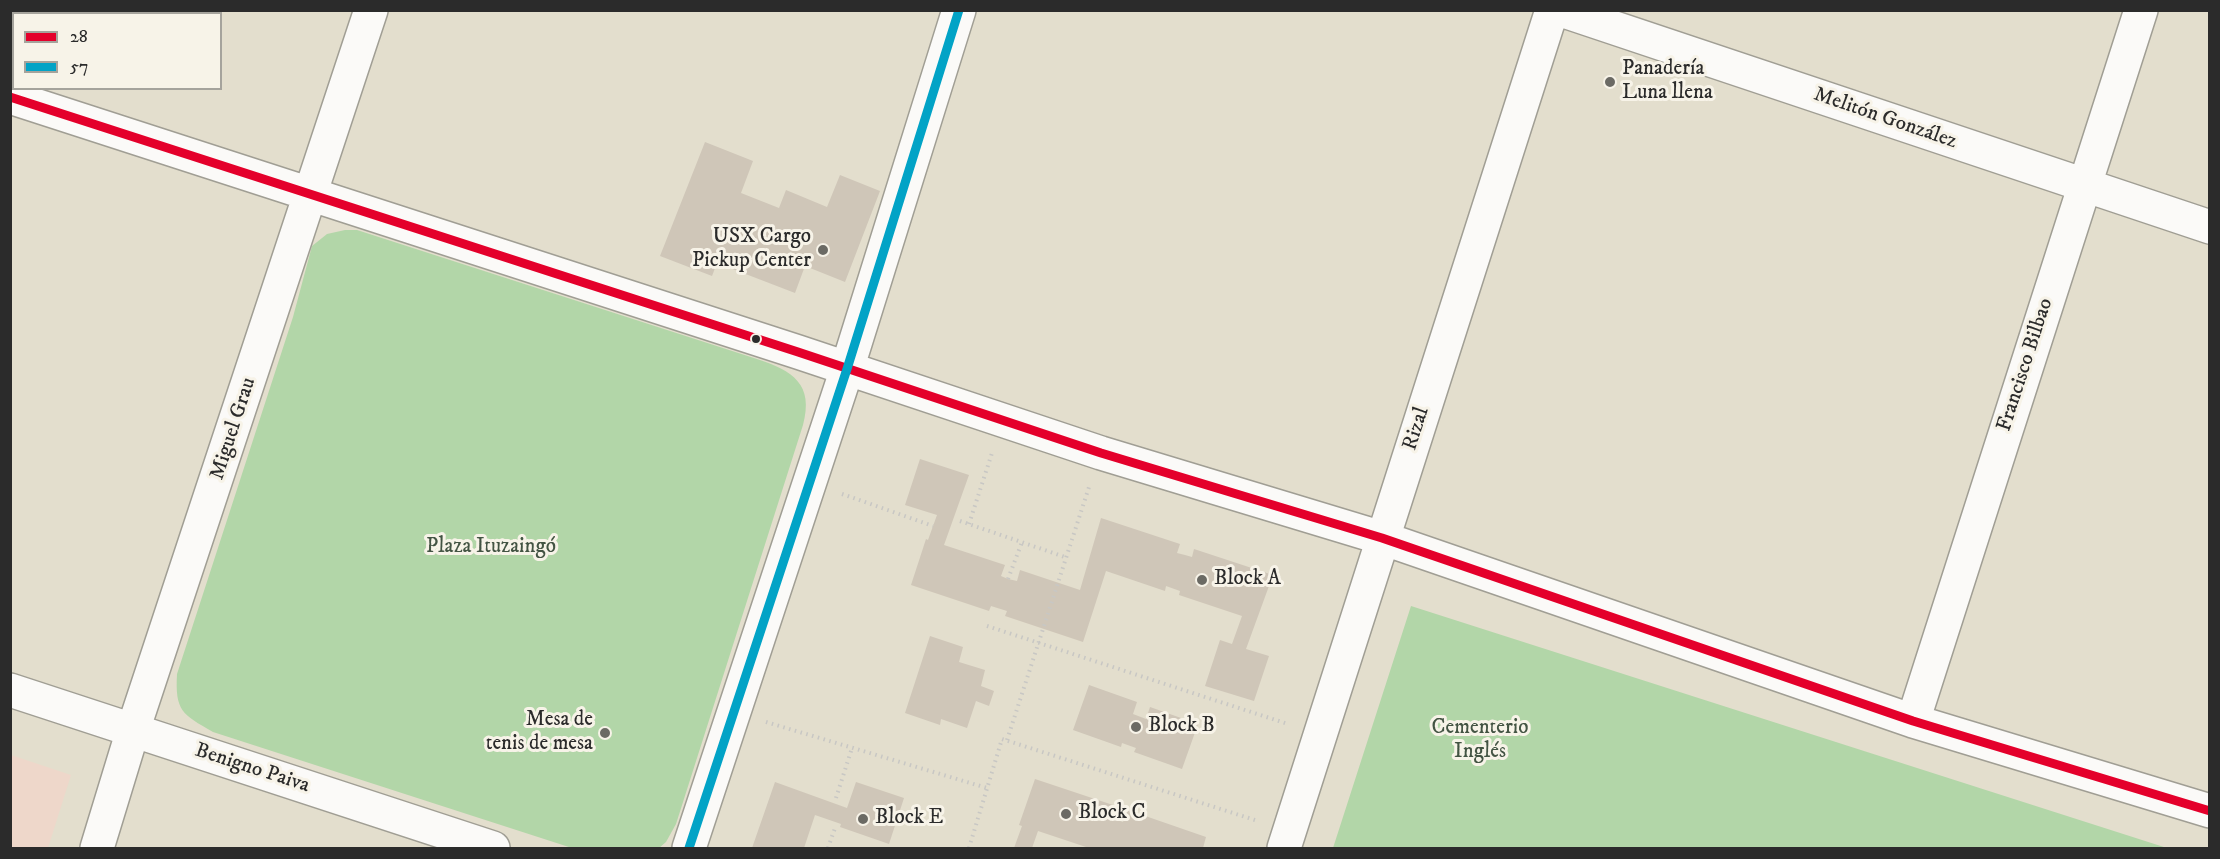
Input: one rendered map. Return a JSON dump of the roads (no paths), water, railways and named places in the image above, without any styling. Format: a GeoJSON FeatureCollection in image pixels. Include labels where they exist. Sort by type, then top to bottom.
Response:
{"type":"FeatureCollection","features":[{"type":"Feature","properties":{"kind":"street","name":"Miguel Grau"},"geometry":{"type":"LineString","coordinates":[[97,849],[371,10]]}},
{"type":"Feature","properties":{"kind":"street"},"geometry":{"type":"LineString","coordinates":[[689,849],[847,369],[959,10]]}},
{"type":"Feature","properties":{"kind":"street","name":"Rizal"},"geometry":{"type":"LineString","coordinates":[[1287,840],[1552,10]]}},
{"type":"Feature","properties":{"kind":"street","name":"Melitón González"},"geometry":{"type":"LineString","coordinates":[[1561,10],[2210,227]]}},
{"type":"Feature","properties":{"kind":"street","name":"Francisco Bilbao"},"geometry":{"type":"LineString","coordinates":[[1913,721],[2141,10]]}},
{"type":"Feature","properties":{"kind":"street"},"geometry":{"type":"LineString","coordinates":[[10,97],[1101,453],[1382,538],[1913,721],[2210,811]]}},
{"type":"Feature","properties":{"kind":"street","name":"Benigno Paiva"},"geometry":{"type":"LineString","coordinates":[[10,690],[494,849]]}},
{"type":"Feature","properties":{"kind":"place","name":"Panadería Luna llena"},"geometry":{"type":"Point","coordinates":[1610,82]}},
{"type":"Feature","properties":{"kind":"place","name":"USX Cargo Pickup Center"},"geometry":{"type":"Point","coordinates":[823,250]}},
{"type":"Feature","properties":{"kind":"place","name":"Block A"},"geometry":{"type":"Point","coordinates":[1202,580]}},
{"type":"Feature","properties":{"kind":"place","name":"Block B"},"geometry":{"type":"Point","coordinates":[1136,727]}},
{"type":"Feature","properties":{"kind":"place","name":"Mesa de tenis de mesa"},"geometry":{"type":"Point","coordinates":[605,733]}},
{"type":"Feature","properties":{"kind":"place","name":"Block C"},"geometry":{"type":"Point","coordinates":[1066,814]}},
{"type":"Feature","properties":{"kind":"place","name":"Block E"},"geometry":{"type":"Point","coordinates":[863,819]}},
{"type":"Feature","properties":{"kind":"park label","name":"Plaza Ituzaingó"},"geometry":{"type":"Point","coordinates":[491,548]}},
{"type":"Feature","properties":{"kind":"park label","name":"Cementerio Inglés"},"geometry":{"type":"Point","coordinates":[1480,741]}}]}
